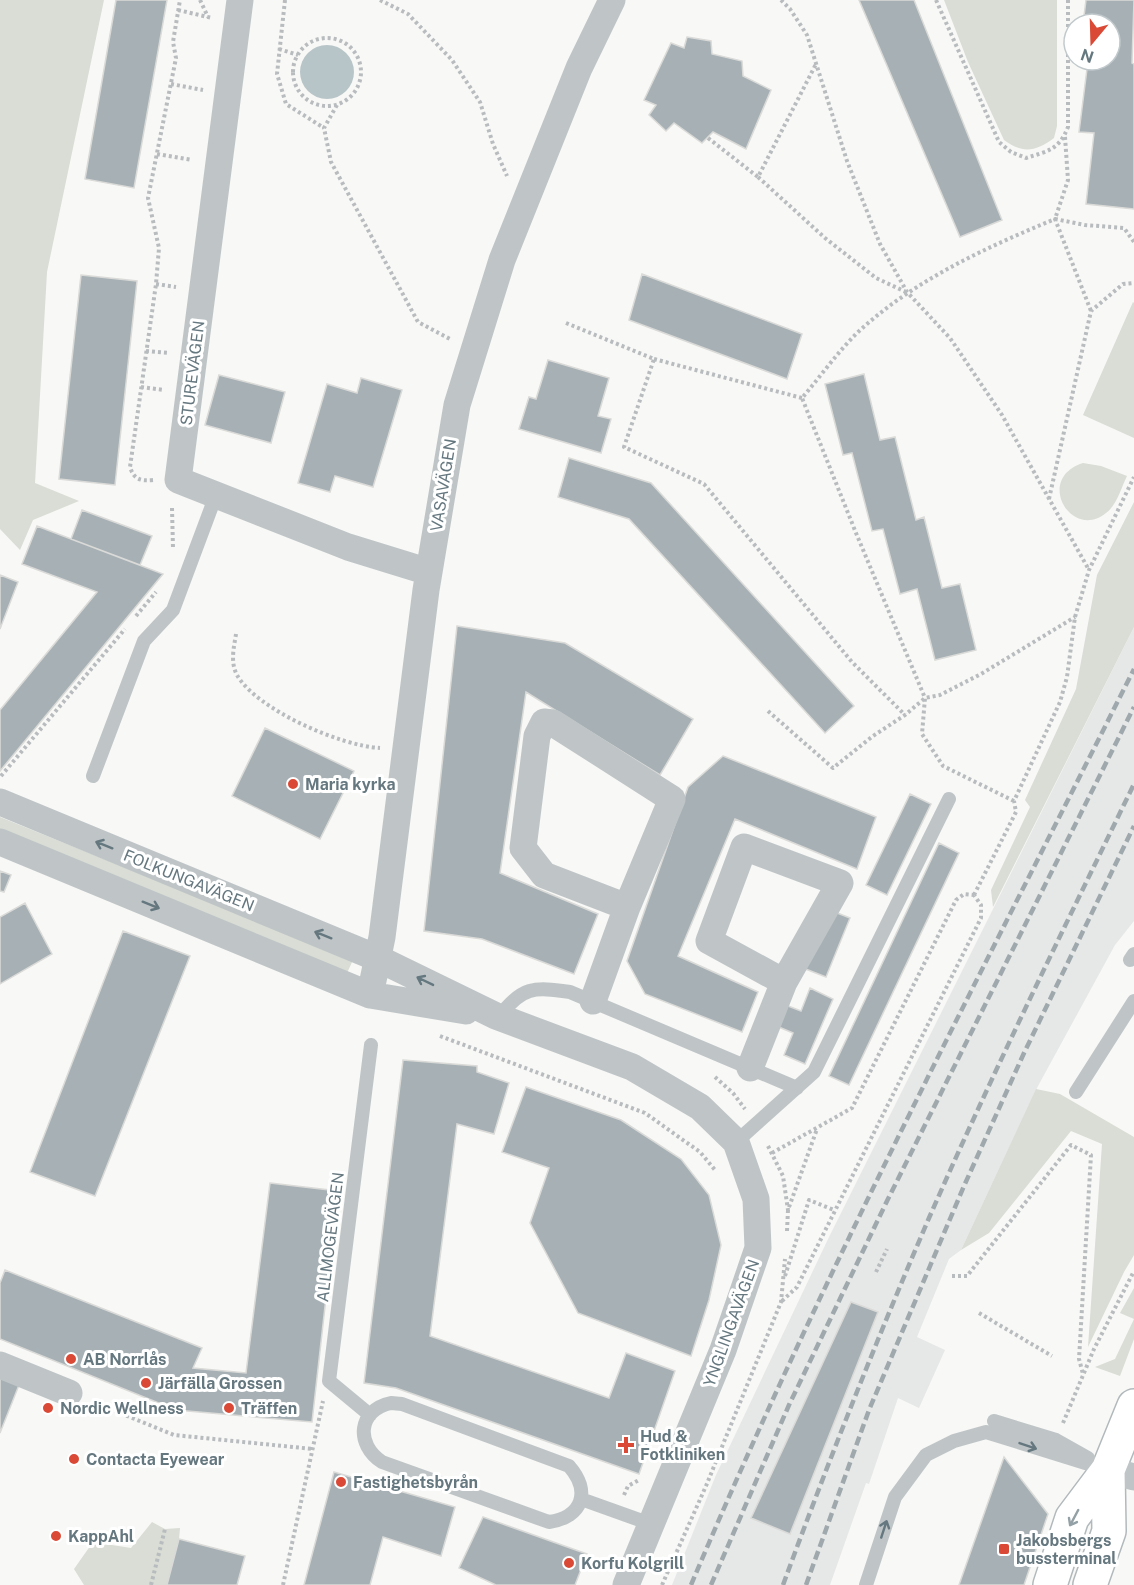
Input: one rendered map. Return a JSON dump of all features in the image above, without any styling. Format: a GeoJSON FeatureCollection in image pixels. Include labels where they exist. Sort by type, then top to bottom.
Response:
{"type":"FeatureCollection","features":[{"type":"Feature","properties":{"kind":"street","name":"STUREVÄGEN"},"geometry":{"type":"LineString","coordinates":[[172,490],[240,0]]}},
{"type":"Feature","properties":{"kind":"street","name":"VASAVÄGEN"},"geometry":{"type":"LineString","coordinates":[[370,995],[382,937],[429,572],[456,405],[502,260],[579,68],[612,0]]}},
{"type":"Feature","properties":{"kind":"street"},"geometry":{"type":"LineString","coordinates":[[172,490],[216,495],[348,547],[429,572]]}},
{"type":"Feature","properties":{"kind":"street"},"geometry":{"type":"LineString","coordinates":[[593,1001],[627,907],[672,799],[553,723],[544,722],[537,736],[523,848],[543,875],[627,907]]}},
{"type":"Feature","properties":{"kind":"street","name":"FOLKUNGAVÄGEN"},"geometry":{"type":"LineString","coordinates":[[0,802],[377,958]]}},
{"type":"Feature","properties":{"kind":"street"},"geometry":{"type":"LineString","coordinates":[[0,842],[370,995]]}},
{"type":"Feature","properties":{"kind":"street"},"geometry":{"type":"LineString","coordinates":[[750,1068],[784,982],[840,883],[744,847],[709,941],[784,982]]}},
{"type":"Feature","properties":{"kind":"street","name":"YNGLINGAVÄGEN"},"geometry":{"type":"LineString","coordinates":[[377,958],[498,1016],[632,1067],[700,1107],[736,1142],[756,1199],[758,1248],[723,1350],[626,1585]]}},
{"type":"Feature","properties":{"kind":"street","name":"YNGLINGAVÄGEN"},"geometry":{"type":"LineString","coordinates":[[370,995],[498,1016]]}},
{"type":"Feature","properties":{"kind":"street"},"geometry":{"type":"LineString","coordinates":[[0,1365],[69,1393]]}},
{"type":"Feature","properties":{"kind":"street"},"geometry":{"type":"LineString","coordinates":[[1090,1585],[1109,1532],[1134,1406]]}},
{"type":"Feature","properties":{"kind":"street"},"geometry":{"type":"LineString","coordinates":[[1050,1585],[1072,1518],[1121,1474]]}},
{"type":"Feature","properties":{"kind":"lane"},"geometry":{"type":"LineString","coordinates":[[93,776],[144,641],[173,610],[216,495]]}},
{"type":"Feature","properties":{"kind":"lane"},"geometry":{"type":"LineString","coordinates":[[736,1142],[814,1072],[949,799]]}},
{"type":"Feature","properties":{"kind":"lane"},"geometry":{"type":"LineString","coordinates":[[498,1016],[520,993],[537,989],[570,992],[797,1088]]}},
{"type":"Feature","properties":{"kind":"lane"},"geometry":{"type":"LineString","coordinates":[[1076,1092],[1134,1001]]}},
{"type":"Feature","properties":{"kind":"lane","name":"ALLMOGEVÄGEN"},"geometry":{"type":"LineString","coordinates":[[329,1381],[371,1045]]}},
{"type":"Feature","properties":{"kind":"lane"},"geometry":{"type":"LineString","coordinates":[[329,1381],[370,1415]]}},
{"type":"Feature","properties":{"kind":"lane"},"geometry":{"type":"LineString","coordinates":[[402,1404],[561,1462],[569,1466],[578,1476],[581,1499],[571,1514],[562,1520],[549,1522],[382,1462],[373,1456],[364,1441],[366,1420],[374,1410],[384,1405],[402,1404]]}},
{"type":"Feature","properties":{"kind":"lane"},"geometry":{"type":"LineString","coordinates":[[994,1421],[1056,1440],[1121,1474]]}},
{"type":"Feature","properties":{"kind":"lane"},"geometry":{"type":"LineString","coordinates":[[866,1585],[895,1497],[926,1455],[954,1441],[986,1431],[1121,1474]]}},
{"type":"Feature","properties":{"kind":"lane"},"geometry":{"type":"LineString","coordinates":[[581,1499],[651,1524]]}},
{"type":"Feature","properties":{"kind":"path"},"geometry":{"type":"LineString","coordinates":[[172,552],[174,510],[172,490],[141,481],[132,473],[130,467],[159,248],[148,198],[176,58],[173,42],[180,0]]}},
{"type":"Feature","properties":{"kind":"path"},"geometry":{"type":"LineString","coordinates":[[200,0],[209,18]]}},
{"type":"Feature","properties":{"kind":"path"},"geometry":{"type":"LineString","coordinates":[[285,0],[277,74],[286,104],[324,128]]}},
{"type":"Feature","properties":{"kind":"path"},"geometry":{"type":"LineString","coordinates":[[380,0],[408,14],[452,60],[480,102],[493,144],[509,179]]}},
{"type":"Feature","properties":{"kind":"path"},"geometry":{"type":"LineString","coordinates":[[781,0],[790,9],[807,35],[847,160],[880,244],[907,292],[950,338],[1002,416],[1089,570]]}},
{"type":"Feature","properties":{"kind":"path"},"geometry":{"type":"LineString","coordinates":[[936,0],[999,142],[1011,152],[1026,158],[1056,148],[1065,136],[1068,127],[1068,0]]}},
{"type":"Feature","properties":{"kind":"path"},"geometry":{"type":"LineString","coordinates":[[177,10],[219,20]]}},
{"type":"Feature","properties":{"kind":"path"},"geometry":{"type":"LineString","coordinates":[[325,38],[346,44],[359,61],[361,72],[354,92],[337,105],[325,106],[304,97],[293,77],[298,54],[305,46],[325,38]]}},
{"type":"Feature","properties":{"kind":"path"},"geometry":{"type":"LineString","coordinates":[[279,49],[298,54]]}},
{"type":"Feature","properties":{"kind":"path"},"geometry":{"type":"LineString","coordinates":[[758,177],[817,64]]}},
{"type":"Feature","properties":{"kind":"path"},"geometry":{"type":"LineString","coordinates":[[171,84],[209,92]]}},
{"type":"Feature","properties":{"kind":"path"},"geometry":{"type":"LineString","coordinates":[[337,105],[324,128],[331,162],[418,322],[454,341]]}},
{"type":"Feature","properties":{"kind":"path"},"geometry":{"type":"LineString","coordinates":[[1049,498],[1091,311],[1055,219],[1068,180],[1065,136]]}},
{"type":"Feature","properties":{"kind":"path"},"geometry":{"type":"LineString","coordinates":[[708,138],[758,177],[825,238],[876,278],[907,292]]}},
{"type":"Feature","properties":{"kind":"path"},"geometry":{"type":"LineString","coordinates":[[157,154],[200,161]]}},
{"type":"Feature","properties":{"kind":"path"},"geometry":{"type":"LineString","coordinates":[[802,398],[856,335],[907,292],[995,244],[1055,219],[1085,225],[1124,228],[1134,242]]}},
{"type":"Feature","properties":{"kind":"path"},"geometry":{"type":"LineString","coordinates":[[1091,311],[1123,284],[1134,283]]}},
{"type":"Feature","properties":{"kind":"path"},"geometry":{"type":"LineString","coordinates":[[156,284],[183,288]]}},
{"type":"Feature","properties":{"kind":"path"},"geometry":{"type":"LineString","coordinates":[[566,323],[654,359],[802,398]]}},
{"type":"Feature","properties":{"kind":"path"},"geometry":{"type":"LineString","coordinates":[[146,351],[174,354]]}},
{"type":"Feature","properties":{"kind":"path"},"geometry":{"type":"LineString","coordinates":[[654,359],[624,447],[704,484],[852,662],[905,715]]}},
{"type":"Feature","properties":{"kind":"path"},"geometry":{"type":"LineString","coordinates":[[141,387],[169,391]]}},
{"type":"Feature","properties":{"kind":"path"},"geometry":{"type":"LineString","coordinates":[[802,398],[926,698],[922,734],[943,766],[1014,801]]}},
{"type":"Feature","properties":{"kind":"path"},"geometry":{"type":"LineString","coordinates":[[974,895],[1016,812],[1014,801],[1060,702],[1067,677],[1075,617],[1089,570],[1134,477]]}},
{"type":"Feature","properties":{"kind":"path"},"geometry":{"type":"LineString","coordinates":[[135,618],[157,591]]}},
{"type":"Feature","properties":{"kind":"path"},"geometry":{"type":"LineString","coordinates":[[768,711],[833,768],[926,698],[940,695],[981,674],[1075,617]]}},
{"type":"Feature","properties":{"kind":"path"},"geometry":{"type":"LineString","coordinates":[[0,777],[127,627]]}},
{"type":"Feature","properties":{"kind":"path"},"geometry":{"type":"LineString","coordinates":[[236,634],[232,656],[236,674],[248,689],[286,717],[317,731],[368,748],[387,748]]}},
{"type":"Feature","properties":{"kind":"path"},"geometry":{"type":"LineString","coordinates":[[772,1153],[852,1108],[956,900],[964,894],[974,895],[981,905],[981,918],[797,1287],[781,1302]]}},
{"type":"Feature","properties":{"kind":"path"},"geometry":{"type":"LineString","coordinates":[[436,1034],[645,1113],[700,1152],[723,1179]]}},
{"type":"Feature","properties":{"kind":"path"},"geometry":{"type":"LineString","coordinates":[[952,1276],[967,1276],[1071,1145],[1091,1155],[1079,1359],[1083,1374]]}},
{"type":"Feature","properties":{"kind":"path"},"geometry":{"type":"LineString","coordinates":[[783,1283],[809,1200],[834,1210]]}},
{"type":"Feature","properties":{"kind":"path"},"geometry":{"type":"LineString","coordinates":[[876,1272],[887,1249]]}},
{"type":"Feature","properties":{"kind":"path"},"geometry":{"type":"LineString","coordinates":[[1056,1440],[1083,1374],[1134,1272]]}},
{"type":"Feature","properties":{"kind":"path"},"geometry":{"type":"LineString","coordinates":[[979,1313],[1052,1356]]}},
{"type":"Feature","properties":{"kind":"path"},"geometry":{"type":"LineString","coordinates":[[283,1585],[329,1381]]}},
{"type":"Feature","properties":{"kind":"path"},"geometry":{"type":"LineString","coordinates":[[69,1393],[174,1435],[313,1449]]}},
{"type":"Feature","properties":{"kind":"path"},"geometry":{"type":"LineString","coordinates":[[618,1512],[627,1486],[649,1475]]}},
{"type":"Feature","properties":{"kind":"path"},"geometry":{"type":"LineString","coordinates":[[151,1585],[165,1529]]}},
{"type":"Feature","properties":{"kind":"shaded area"},"geometry":{"type":"Polygon","coordinates":[[[0,0],[104,0],[47,272],[35,483],[79,501],[33,520],[20,550],[0,529],[0,0]]]}},
{"type":"Feature","properties":{"kind":"shaded area"},"geometry":{"type":"Polygon","coordinates":[[[944,0],[1057,0],[1057,126],[1054,138],[1029,150],[1017,148],[1004,140],[968,62],[944,0]]]}},
{"type":"Feature","properties":{"kind":"shaded area"},"geometry":{"type":"Polygon","coordinates":[[[322,45],[332,45],[342,49],[350,57],[354,72],[350,87],[342,95],[332,99],[322,99],[312,95],[304,87],[300,77],[300,67],[304,57],[312,49],[322,45]]]}},
{"type":"Feature","properties":{"kind":"shaded area"},"geometry":{"type":"Polygon","coordinates":[[[1134,303],[1134,438],[1083,415],[1134,303]]]}},
{"type":"Feature","properties":{"kind":"shaded area"},"geometry":{"type":"Polygon","coordinates":[[[1083,463],[1101,466],[1127,476],[1113,506],[1093,520],[1081,519],[1071,514],[1063,504],[1060,493],[1061,482],[1069,471],[1083,463]]]}},
{"type":"Feature","properties":{"kind":"shaded area"},"geometry":{"type":"Polygon","coordinates":[[[1134,502],[1134,627],[993,907],[991,890],[1030,807],[1025,800],[1076,689],[1097,575],[1134,502]]]}},
{"type":"Feature","properties":{"kind":"shaded area"},"geometry":{"type":"Polygon","coordinates":[[[1134,627],[1134,921],[1115,945],[1038,1086],[961,1250],[949,1259],[917,1337],[945,1350],[919,1408],[898,1398],[869,1484],[866,1483],[830,1585],[672,1585],[716,1475],[829,1237],[1134,627]]]}},
{"type":"Feature","properties":{"kind":"shaded area"},"geometry":{"type":"Polygon","coordinates":[[[0,817],[353,960],[347,973],[0,833],[0,817]]]}},
{"type":"Feature","properties":{"kind":"shaded area"},"geometry":{"type":"Polygon","coordinates":[[[1036,1089],[1060,1094],[1134,1137],[1134,1255],[1088,1347],[1102,1144],[1071,1131],[989,1233],[961,1250],[1036,1089]]]}},
{"type":"Feature","properties":{"kind":"shaded area"},"geometry":{"type":"Polygon","coordinates":[[[1134,1288],[1134,1319],[1120,1313],[1134,1288]]]}},
{"type":"Feature","properties":{"kind":"shaded area"},"geometry":{"type":"Polygon","coordinates":[[[1134,1319],[1134,1339],[1120,1376],[1095,1367],[1115,1359],[1134,1319]]]}},
{"type":"Feature","properties":{"kind":"shaded area"},"geometry":{"type":"Polygon","coordinates":[[[152,1522],[165,1529],[180,1528],[167,1585],[84,1585],[74,1569],[93,1542],[131,1548],[152,1522]]]}},
{"type":"Feature","properties":{"kind":"building"},"geometry":{"type":"Polygon","coordinates":[[[116,0],[167,0],[134,188],[85,179],[116,0]]]}},
{"type":"Feature","properties":{"kind":"building"},"geometry":{"type":"Polygon","coordinates":[[[859,0],[914,0],[1002,220],[960,237],[859,0]]]}},
{"type":"Feature","properties":{"kind":"building"},"geometry":{"type":"Polygon","coordinates":[[[1086,0],[1134,0],[1132,63],[1134,64],[1134,209],[1086,204],[1094,133],[1079,132],[1087,72],[1122,72],[1122,12],[1084,12],[1086,0]]]}},
{"type":"Feature","properties":{"kind":"building"},"geometry":{"type":"Polygon","coordinates":[[[687,37],[711,41],[712,54],[742,61],[743,76],[771,90],[746,149],[713,132],[702,143],[674,123],[666,131],[649,115],[656,105],[644,100],[671,43],[684,48],[687,37]]]}},
{"type":"Feature","properties":{"kind":"building"},"geometry":{"type":"Polygon","coordinates":[[[642,274],[802,334],[787,379],[629,320],[642,274]]]}},
{"type":"Feature","properties":{"kind":"building"},"geometry":{"type":"Polygon","coordinates":[[[81,275],[137,281],[115,485],[59,479],[81,275]]]}},
{"type":"Feature","properties":{"kind":"building"},"geometry":{"type":"Polygon","coordinates":[[[548,360],[609,378],[598,416],[611,419],[601,453],[519,429],[529,397],[536,399],[548,360]]]}},
{"type":"Feature","properties":{"kind":"building"},"geometry":{"type":"Polygon","coordinates":[[[864,374],[880,440],[895,437],[916,520],[924,517],[942,588],[960,584],[976,650],[935,660],[917,589],[900,594],[883,529],[872,531],[852,453],[843,455],[825,384],[864,374]]]}},
{"type":"Feature","properties":{"kind":"building"},"geometry":{"type":"Polygon","coordinates":[[[219,375],[285,392],[271,443],[205,425],[219,375]]]}},
{"type":"Feature","properties":{"kind":"building"},"geometry":{"type":"Polygon","coordinates":[[[361,378],[402,390],[373,487],[335,476],[330,492],[298,483],[327,384],[357,393],[361,378]]]}},
{"type":"Feature","properties":{"kind":"building"},"geometry":{"type":"Polygon","coordinates":[[[569,458],[651,483],[854,706],[825,733],[629,519],[558,497],[569,458]]]}},
{"type":"Feature","properties":{"kind":"building"},"geometry":{"type":"Polygon","coordinates":[[[82,510],[152,536],[140,565],[71,539],[82,510]]]}},
{"type":"Feature","properties":{"kind":"building"},"geometry":{"type":"Polygon","coordinates":[[[37,526],[163,574],[0,771],[0,710],[97,592],[22,564],[37,526]]]}},
{"type":"Feature","properties":{"kind":"building"},"geometry":{"type":"Polygon","coordinates":[[[0,575],[18,582],[0,629],[0,575]]]}},
{"type":"Feature","properties":{"kind":"building"},"geometry":{"type":"Polygon","coordinates":[[[457,626],[565,643],[693,719],[660,775],[526,692],[500,873],[598,914],[574,974],[482,939],[424,931],[457,626]]]}},
{"type":"Feature","properties":{"kind":"building","name":"Maria kyrka"},"geometry":{"type":"Polygon","coordinates":[[[265,728],[354,771],[320,839],[232,796],[265,728]]]}},
{"type":"Feature","properties":{"kind":"building"},"geometry":{"type":"Polygon","coordinates":[[[723,756],[876,817],[857,869],[735,819],[678,956],[758,992],[742,1032],[645,994],[627,961],[688,787],[723,756]]]}},
{"type":"Feature","properties":{"kind":"building"},"geometry":{"type":"Polygon","coordinates":[[[910,794],[931,804],[887,895],[866,885],[910,794]]]}},
{"type":"Feature","properties":{"kind":"building"},"geometry":{"type":"Polygon","coordinates":[[[939,843],[959,853],[849,1085],[829,1076],[939,843]]]}},
{"type":"Feature","properties":{"kind":"building"},"geometry":{"type":"Polygon","coordinates":[[[0,871],[11,875],[4,892],[0,891],[0,871]]]}},
{"type":"Feature","properties":{"kind":"building"},"geometry":{"type":"Polygon","coordinates":[[[25,903],[52,954],[0,984],[0,917],[25,903]]]}},
{"type":"Feature","properties":{"kind":"building"},"geometry":{"type":"Polygon","coordinates":[[[827,909],[850,918],[826,977],[803,968],[827,909]]]}},
{"type":"Feature","properties":{"kind":"building"},"geometry":{"type":"Polygon","coordinates":[[[123,931],[190,956],[95,1196],[30,1172],[123,931]]]}},
{"type":"Feature","properties":{"kind":"building"},"geometry":{"type":"Polygon","coordinates":[[[810,988],[833,999],[805,1064],[784,1055],[793,1033],[774,1025],[783,1004],[801,1011],[810,988]]]}},
{"type":"Feature","properties":{"kind":"building"},"geometry":{"type":"Polygon","coordinates":[[[403,1060],[477,1066],[477,1072],[509,1083],[494,1134],[457,1124],[430,1336],[609,1398],[626,1353],[675,1371],[639,1474],[396,1388],[364,1383],[403,1060]]]}},
{"type":"Feature","properties":{"kind":"building"},"geometry":{"type":"Polygon","coordinates":[[[526,1087],[621,1120],[681,1159],[709,1195],[721,1245],[709,1300],[691,1356],[578,1313],[530,1223],[549,1168],[502,1152],[526,1087]]]}},
{"type":"Feature","properties":{"kind":"building"},"geometry":{"type":"Polygon","coordinates":[[[270,1183],[338,1191],[312,1422],[176,1410],[0,1339],[0,1283],[5,1270],[202,1348],[193,1368],[246,1373],[270,1183]]]}},
{"type":"Feature","properties":{"kind":"building"},"geometry":{"type":"Polygon","coordinates":[[[851,1302],[878,1312],[790,1534],[751,1518],[851,1302]]]}},
{"type":"Feature","properties":{"kind":"building"},"geometry":{"type":"Polygon","coordinates":[[[0,1372],[21,1380],[0,1433],[0,1372]]]}},
{"type":"Feature","properties":{"kind":"building"},"geometry":{"type":"Polygon","coordinates":[[[0,1372],[21,1380],[0,1433],[0,1372]]]}},
{"type":"Feature","properties":{"kind":"building","name":"Jakobsbergs bussterminal"},"geometry":{"type":"Polygon","coordinates":[[[1004,1457],[1048,1514],[1024,1585],[959,1585],[1004,1457]]]}},
{"type":"Feature","properties":{"kind":"building"},"geometry":{"type":"Polygon","coordinates":[[[334,1472],[455,1507],[441,1556],[383,1537],[370,1585],[304,1585],[334,1472]]]}},
{"type":"Feature","properties":{"kind":"building"},"geometry":{"type":"Polygon","coordinates":[[[483,1517],[587,1554],[575,1585],[496,1585],[459,1568],[483,1517]]]}},
{"type":"Feature","properties":{"kind":"building"},"geometry":{"type":"Polygon","coordinates":[[[179,1539],[245,1556],[237,1585],[167,1585],[179,1539]]]}},
{"type":"Feature","properties":{"kind":"railway"},"geometry":{"type":"LineString","coordinates":[[691,1585],[742,1468],[849,1238],[1134,669]]}},
{"type":"Feature","properties":{"kind":"railway"},"geometry":{"type":"LineString","coordinates":[[711,1585],[789,1405],[887,1201],[1134,707]]}},
{"type":"Feature","properties":{"kind":"railway"},"geometry":{"type":"LineString","coordinates":[[783,1585],[853,1401],[953,1163],[1134,784]]}},
{"type":"Feature","properties":{"kind":"railway"},"geometry":{"type":"LineString","coordinates":[[806,1585],[869,1410],[964,1186],[1024,1053],[1134,826]]}},
{"type":"Feature","properties":{"kind":"place","name":"Maria kyrka"},"geometry":{"type":"Point","coordinates":[293,784]}},
{"type":"Feature","properties":{"kind":"place","name":"AB Norrlås"},"geometry":{"type":"Point","coordinates":[71,1359]}},
{"type":"Feature","properties":{"kind":"place","name":"Järfälla Grossen"},"geometry":{"type":"Point","coordinates":[146,1383]}},
{"type":"Feature","properties":{"kind":"place","name":"Nordic Wellness"},"geometry":{"type":"Point","coordinates":[48,1408]}},
{"type":"Feature","properties":{"kind":"place","name":"Träffen"},"geometry":{"type":"Point","coordinates":[229,1408]}},
{"type":"Feature","properties":{"kind":"place","name":"Hud & Fotkliniken"},"geometry":{"type":"Point","coordinates":[626,1445]}},
{"type":"Feature","properties":{"kind":"place","name":"Contacta Eyewear"},"geometry":{"type":"Point","coordinates":[74,1459]}},
{"type":"Feature","properties":{"kind":"place","name":"Fastighetsbyrån"},"geometry":{"type":"Point","coordinates":[341,1482]}},
{"type":"Feature","properties":{"kind":"place","name":"KappAhl"},"geometry":{"type":"Point","coordinates":[56,1536]}},
{"type":"Feature","properties":{"kind":"place","name":"Jakobsbergs bussterminal"},"geometry":{"type":"Point","coordinates":[1004,1549]}},
{"type":"Feature","properties":{"kind":"place","name":"Korfu Kolgrill"},"geometry":{"type":"Point","coordinates":[569,1563]}}]}
